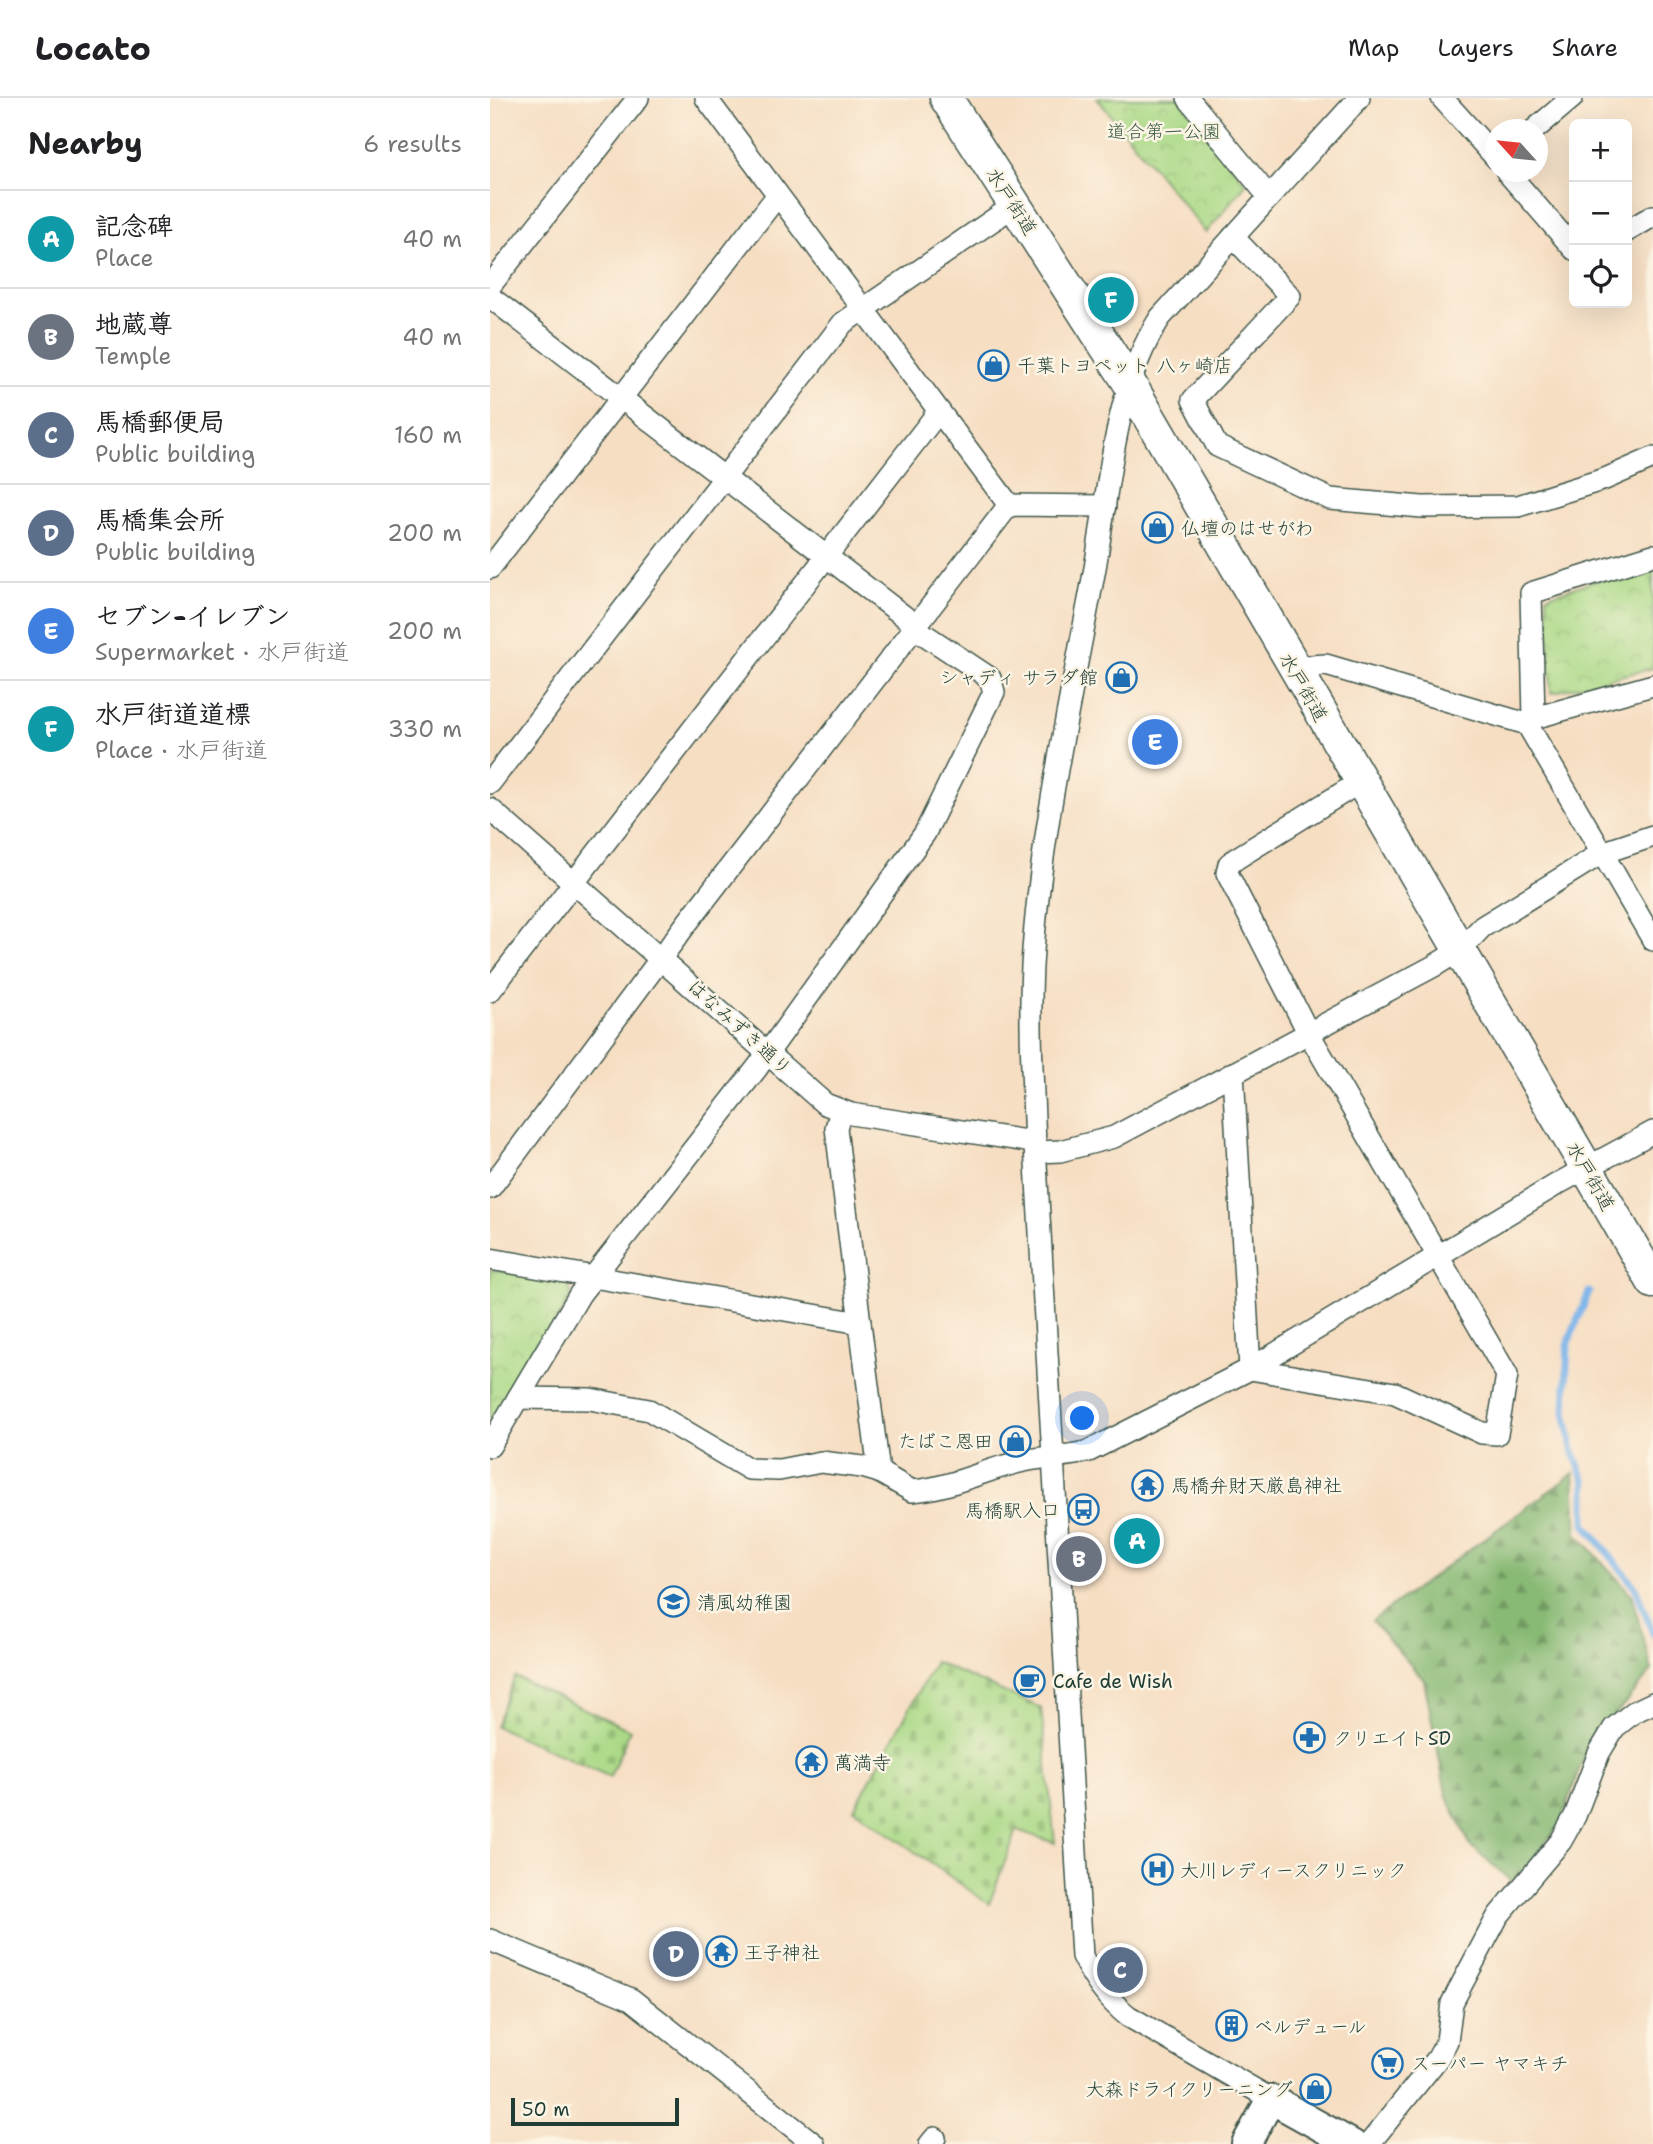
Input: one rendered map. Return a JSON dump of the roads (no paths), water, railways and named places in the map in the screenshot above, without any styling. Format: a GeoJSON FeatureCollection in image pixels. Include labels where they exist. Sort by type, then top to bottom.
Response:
{"type":"FeatureCollection","features":[{"type":"Feature","properties":{"kind":"highway","name":"水戸街道"},"geometry":{"type":"LineString","coordinates":[[947,98],[1130,384],[1653,1282]]}},
{"type":"Feature","properties":{"kind":"main road"},"geometry":{"type":"LineString","coordinates":[[1247,2144],[1271,2099],[1352,2144]]}},
{"type":"Feature","properties":{"kind":"street"},"geometry":{"type":"LineString","coordinates":[[490,286],[638,98]]}},
{"type":"Feature","properties":{"kind":"street"},"geometry":{"type":"LineString","coordinates":[[706,98],[1009,505]]}},
{"type":"Feature","properties":{"kind":"street"},"geometry":{"type":"LineString","coordinates":[[1188,98],[1269,197]]}},
{"type":"Feature","properties":{"kind":"street"},"geometry":{"type":"LineString","coordinates":[[1271,2099],[1128,2016],[1113,2003],[1093,1978],[1083,1956],[1052,1459],[1031,1023],[1043,863],[1105,506],[1130,384],[1150,334],[1160,318],[1359,98]]}},
{"type":"Feature","properties":{"kind":"street"},"geometry":{"type":"LineString","coordinates":[[1442,98],[1485,146]]}},
{"type":"Feature","properties":{"kind":"street"},"geometry":{"type":"LineString","coordinates":[[1547,119],[1572,98]]}},
{"type":"Feature","properties":{"kind":"street"},"geometry":{"type":"LineString","coordinates":[[1516,182],[1570,245]]}},
{"type":"Feature","properties":{"kind":"street"},"geometry":{"type":"LineString","coordinates":[[490,568],[777,196]]}},
{"type":"Feature","properties":{"kind":"street"},"geometry":{"type":"LineString","coordinates":[[490,783],[844,323],[1015,205]]}},
{"type":"Feature","properties":{"kind":"street"},"geometry":{"type":"LineString","coordinates":[[1632,228],[1653,216]]}},
{"type":"Feature","properties":{"kind":"street"},"geometry":{"type":"LineString","coordinates":[[1233,237],[1290,296],[1193,400],[1217,446],[1330,499],[1422,507],[1518,506],[1605,479],[1653,458]]}},
{"type":"Feature","properties":{"kind":"street"},"geometry":{"type":"LineString","coordinates":[[490,297],[825,558],[917,628],[990,678],[994,692],[925,833],[768,1053],[580,1294],[490,1446]]}},
{"type":"Feature","properties":{"kind":"street"},"geometry":{"type":"LineString","coordinates":[[490,991],[939,411]]}},
{"type":"Feature","properties":{"kind":"street"},"geometry":{"type":"LineString","coordinates":[[1009,505],[1105,506]]}},
{"type":"Feature","properties":{"kind":"street"},"geometry":{"type":"LineString","coordinates":[[490,1188],[662,958],[1009,505]]}},
{"type":"Feature","properties":{"kind":"street"},"geometry":{"type":"LineString","coordinates":[[1653,555],[1531,593],[1530,721],[1653,940]]}},
{"type":"Feature","properties":{"kind":"street"},"geometry":{"type":"LineString","coordinates":[[1293,667],[1326,665],[1530,721],[1653,685]]}},
{"type":"Feature","properties":{"kind":"street"},"geometry":{"type":"LineString","coordinates":[[1250,1369],[1395,1393],[1482,1433],[1497,1434],[1507,1375],[1308,1032],[1227,873],[1229,864],[1237,858],[1360,782]]}},
{"type":"Feature","properties":{"kind":"street","name":"はなみずき通り"},"geometry":{"type":"LineString","coordinates":[[490,809],[825,1104],[841,1111],[1033,1142],[1037,1152],[1060,1152],[1114,1137],[1233,1073]]}},
{"type":"Feature","properties":{"kind":"street"},"geometry":{"type":"LineString","coordinates":[[1250,1369],[1233,1073],[1460,950],[1482,927],[1602,853],[1653,836]]}},
{"type":"Feature","properties":{"kind":"street"},"geometry":{"type":"LineString","coordinates":[[841,1111],[836,1128],[878,1472]]}},
{"type":"Feature","properties":{"kind":"street"},"geometry":{"type":"LineString","coordinates":[[518,1398],[590,1399],[649,1410],[748,1469],[779,1470],[821,1462],[878,1472],[912,1491],[959,1483],[1028,1460],[1052,1459],[1089,1451],[1250,1369],[1587,1167],[1653,1132]]}},
{"type":"Feature","properties":{"kind":"street"},"geometry":{"type":"LineString","coordinates":[[490,1259],[860,1324]]}},
{"type":"Feature","properties":{"kind":"street"},"geometry":{"type":"LineString","coordinates":[[1369,2144],[1438,2058],[1447,2041],[1452,2003],[1464,1979],[1498,1916],[1561,1841],[1575,1816],[1599,1753],[1614,1728],[1634,1712],[1651,1707]]}},
{"type":"Feature","properties":{"kind":"street"},"geometry":{"type":"LineString","coordinates":[[490,1940],[600,1983],[631,1999],[814,2144]]}},
{"type":"Feature","properties":{"kind":"waterway"},"geometry":{"type":"LineString","coordinates":[[1589,1292],[1568,1343],[1565,1411],[1572,1448],[1585,1482],[1585,1524],[1635,1587],[1653,1634]]}},
{"type":"Feature","properties":{"kind":"place","name":"水戸街道道標"},"geometry":{"type":"Point","coordinates":[1111,300]}},
{"type":"Feature","properties":{"kind":"place","name":"千葉トヨペット 八ヶ崎店"},"geometry":{"type":"Point","coordinates":[994,365]}},
{"type":"Feature","properties":{"kind":"place","name":"仏壇のはせがわ"},"geometry":{"type":"Point","coordinates":[1158,528]}},
{"type":"Feature","properties":{"kind":"place","name":"シャディ サラダ館"},"geometry":{"type":"Point","coordinates":[1121,677]}},
{"type":"Feature","properties":{"kind":"place","name":"セブン-イレブン"},"geometry":{"type":"Point","coordinates":[1155,742]}},
{"type":"Feature","properties":{"kind":"place","name":"たばこ恩田"},"geometry":{"type":"Point","coordinates":[1016,1441]}},
{"type":"Feature","properties":{"kind":"place","name":"馬橋弁財天厳島神社"},"geometry":{"type":"Point","coordinates":[1148,1485]}},
{"type":"Feature","properties":{"kind":"place","name":"馬橋駅入口"},"geometry":{"type":"Point","coordinates":[1083,1510]}},
{"type":"Feature","properties":{"kind":"place","name":"記念碑"},"geometry":{"type":"Point","coordinates":[1137,1541]}},
{"type":"Feature","properties":{"kind":"place","name":"地蔵尊"},"geometry":{"type":"Point","coordinates":[1079,1559]}},
{"type":"Feature","properties":{"kind":"place","name":"清風幼稚園"},"geometry":{"type":"Point","coordinates":[674,1602]}},
{"type":"Feature","properties":{"kind":"place","name":"Cafe de Wish"},"geometry":{"type":"Point","coordinates":[1030,1681]}},
{"type":"Feature","properties":{"kind":"place","name":"クリエイトSD"},"geometry":{"type":"Point","coordinates":[1310,1738]}},
{"type":"Feature","properties":{"kind":"place","name":"萬満寺"},"geometry":{"type":"Point","coordinates":[811,1762]}},
{"type":"Feature","properties":{"kind":"place","name":"大川レディースクリニック"},"geometry":{"type":"Point","coordinates":[1157,1870]}},
{"type":"Feature","properties":{"kind":"place","name":"王子神社"},"geometry":{"type":"Point","coordinates":[721,1952]}},
{"type":"Feature","properties":{"kind":"place","name":"馬橋集会所"},"geometry":{"type":"Point","coordinates":[676,1954]}},
{"type":"Feature","properties":{"kind":"place","name":"馬橋郵便局"},"geometry":{"type":"Point","coordinates":[1120,1970]}},
{"type":"Feature","properties":{"kind":"place","name":"ベルデュール"},"geometry":{"type":"Point","coordinates":[1231,2026]}},
{"type":"Feature","properties":{"kind":"place","name":"スーパー ヤマキチ"},"geometry":{"type":"Point","coordinates":[1388,2063]}},
{"type":"Feature","properties":{"kind":"place","name":"大森ドライクリーニング"},"geometry":{"type":"Point","coordinates":[1316,2089]}},
{"type":"Feature","properties":{"kind":"park label","name":"道合第一公園"},"geometry":{"type":"Point","coordinates":[1164,131]}}]}
